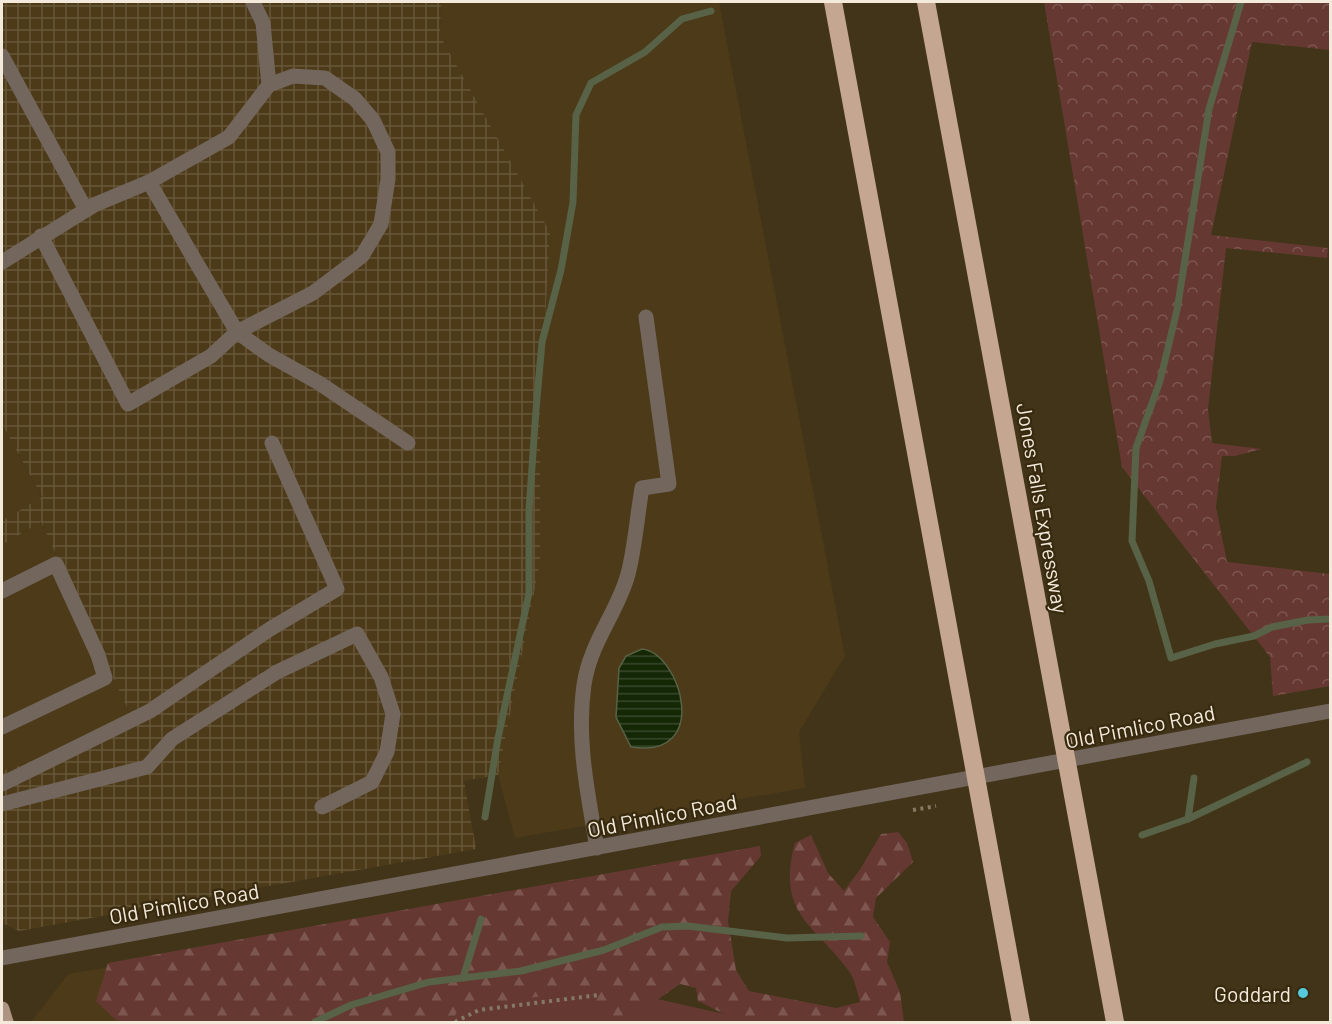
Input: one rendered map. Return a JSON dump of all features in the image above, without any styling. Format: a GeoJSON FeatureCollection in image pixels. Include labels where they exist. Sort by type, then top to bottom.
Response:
{"type":"FeatureCollection","features":[{"type":"Feature","properties":{"kind":"highway"},"geometry":{"type":"LineString","coordinates":[[833,2],[1021,1023]]}},
{"type":"Feature","properties":{"kind":"highway","name":"Jones Falls Expressway"},"geometry":{"type":"LineString","coordinates":[[926,2],[1115,1023]]}},
{"type":"Feature","properties":{"kind":"main road"},"geometry":{"type":"LineString","coordinates":[[2,1009],[6,1023]]}},
{"type":"Feature","properties":{"kind":"street"},"geometry":{"type":"LineString","coordinates":[[253,2],[263,23],[269,85]]}},
{"type":"Feature","properties":{"kind":"street"},"geometry":{"type":"LineString","coordinates":[[2,56],[90,208]]}},
{"type":"Feature","properties":{"kind":"street"},"geometry":{"type":"LineString","coordinates":[[2,262],[41,236],[90,208],[149,182],[229,137],[269,85],[293,76],[325,78],[355,99],[373,120],[388,152],[386,202],[381,224],[362,256],[313,293],[237,332],[211,356],[128,404],[41,236]]}},
{"type":"Feature","properties":{"kind":"street"},"geometry":{"type":"LineString","coordinates":[[149,182],[237,332],[269,355],[319,383],[408,443]]}},
{"type":"Feature","properties":{"kind":"street"},"geometry":{"type":"LineString","coordinates":[[597,848],[582,754],[580,719],[584,682],[594,648],[628,575],[642,488],[669,484],[646,317]]}},
{"type":"Feature","properties":{"kind":"street"},"geometry":{"type":"LineString","coordinates":[[2,784],[150,711],[270,629],[337,589],[272,443]]}},
{"type":"Feature","properties":{"kind":"street"},"geometry":{"type":"LineString","coordinates":[[2,591],[56,564],[98,655],[105,678],[2,727]]}},
{"type":"Feature","properties":{"kind":"street"},"geometry":{"type":"LineString","coordinates":[[2,804],[147,767],[172,738],[277,672],[357,634],[381,677],[393,714],[387,752],[372,782],[322,807]]}},
{"type":"Feature","properties":{"kind":"street","name":"Old Pimlico Road"},"geometry":{"type":"LineString","coordinates":[[2,958],[1330,711]]}},
{"type":"Feature","properties":{"kind":"path"},"geometry":{"type":"LineString","coordinates":[[455,1023],[479,1010],[599,995]]}},
{"type":"Feature","properties":{"kind":"shaded area"},"geometry":{"type":"Polygon","coordinates":[[[2,2],[441,2],[440,36],[550,232],[540,406],[540,563],[498,775],[464,781],[476,849],[19,931],[2,923],[2,771],[136,727],[41,522],[2,545],[2,521],[42,497],[2,424],[2,2]]]}},
{"type":"Feature","properties":{"kind":"shaded area"},"geometry":{"type":"Polygon","coordinates":[[[441,2],[719,2],[845,656],[799,732],[805,788],[515,838],[498,775],[540,563],[540,406],[440,36],[441,2]]]}},
{"type":"Feature","properties":{"kind":"shaded area"},"geometry":{"type":"Polygon","coordinates":[[[2,424],[42,498],[2,521],[2,424]]]}},
{"type":"Feature","properties":{"kind":"shaded area"},"geometry":{"type":"Polygon","coordinates":[[[41,522],[136,727],[2,771],[2,545],[41,522]]]}},
{"type":"Feature","properties":{"kind":"shaded area"},"geometry":{"type":"Polygon","coordinates":[[[642,649],[656,655],[668,668],[677,685],[682,704],[680,723],[672,738],[656,747],[631,747],[616,717],[619,668],[626,656],[642,649]]]}},
{"type":"Feature","properties":{"kind":"shaded area"},"geometry":{"type":"Polygon","coordinates":[[[301,935],[318,1022],[31,1022],[68,974],[301,935]]]}},
{"type":"Feature","properties":{"kind":"green space"},"geometry":{"type":"Polygon","coordinates":[[[1044,2],[1330,2],[1330,50],[1252,42],[1211,235],[1328,248],[1327,258],[1226,248],[1208,409],[1212,443],[1262,449],[1235,456],[1222,456],[1216,507],[1227,562],[1330,574],[1330,686],[1273,696],[1270,657],[1122,467],[1044,2]]]}},
{"type":"Feature","properties":{"kind":"green space"},"geometry":{"type":"Polygon","coordinates":[[[898,832],[907,843],[913,862],[876,898],[873,917],[890,942],[887,962],[900,992],[904,1022],[736,1020],[698,1001],[696,988],[680,984],[637,1014],[610,1017],[579,991],[514,1000],[457,1012],[451,1022],[118,1022],[96,1001],[108,963],[760,846],[761,856],[731,891],[728,921],[736,970],[749,991],[836,1008],[860,1002],[849,971],[801,916],[794,902],[790,886],[790,867],[795,843],[811,835],[828,873],[844,891],[881,834],[898,832]]]}},
{"type":"Feature","properties":{"kind":"green space"},"geometry":{"type":"Polygon","coordinates":[[[586,983],[760,1022],[439,1022],[463,1003],[586,983]]]}},
{"type":"Feature","properties":{"kind":"waterway"},"geometry":{"type":"LineString","coordinates":[[1241,2],[1209,109],[1177,310],[1160,381],[1136,448],[1132,541],[1149,581],[1171,658],[1215,644],[1254,636],[1272,627],[1308,620],[1330,619]]}},
{"type":"Feature","properties":{"kind":"waterway"},"geometry":{"type":"LineString","coordinates":[[485,817],[498,738],[529,593],[529,510],[542,342],[561,270],[573,202],[576,115],[591,83],[645,52],[682,19],[711,11]]}},
{"type":"Feature","properties":{"kind":"waterway"},"geometry":{"type":"LineString","coordinates":[[1142,835],[1188,819],[1307,762]]}},
{"type":"Feature","properties":{"kind":"waterway"},"geometry":{"type":"LineString","coordinates":[[1188,819],[1194,778]]}},
{"type":"Feature","properties":{"kind":"waterway"},"geometry":{"type":"LineString","coordinates":[[463,978],[481,919]]}},
{"type":"Feature","properties":{"kind":"waterway"},"geometry":{"type":"LineString","coordinates":[[315,1022],[351,1005],[429,982],[521,971],[604,950],[662,927],[688,926],[787,938],[861,936]]}},
{"type":"Feature","properties":{"kind":"place","name":"Goddard"},"geometry":{"type":"Point","coordinates":[1303,993]}}]}
